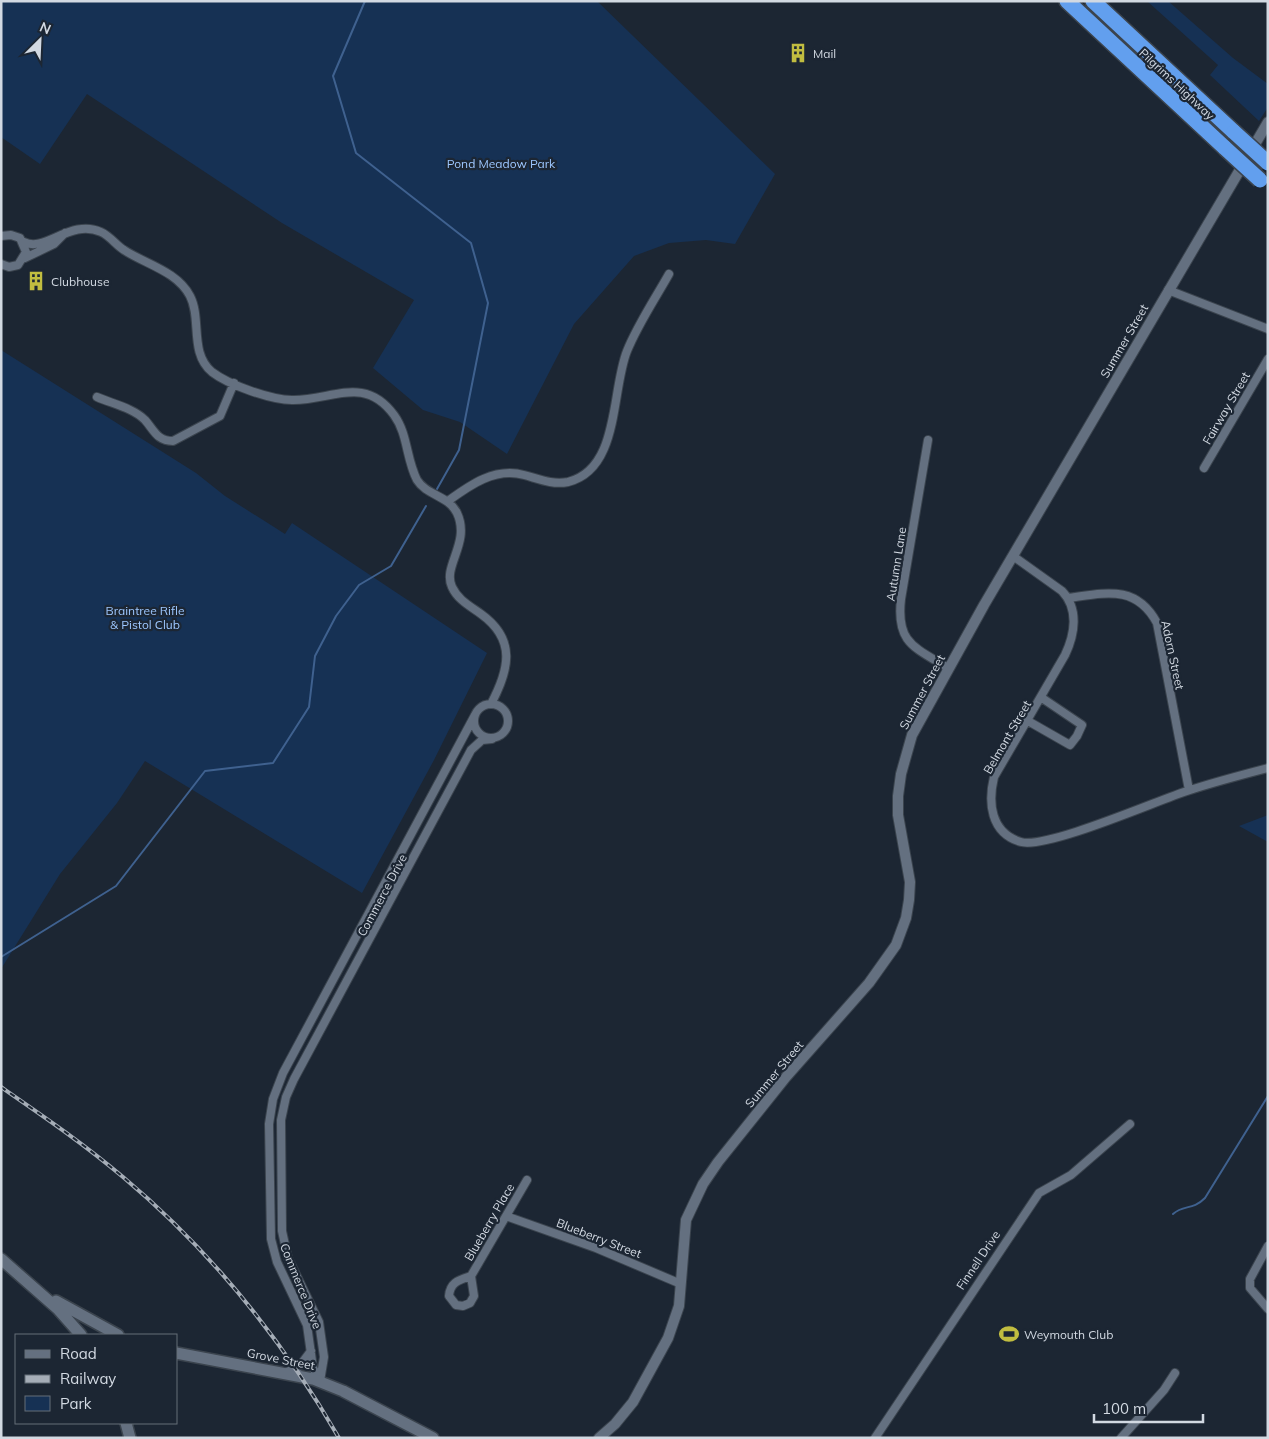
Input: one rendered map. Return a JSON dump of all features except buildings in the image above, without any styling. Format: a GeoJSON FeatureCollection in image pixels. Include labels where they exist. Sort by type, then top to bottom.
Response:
{"type":"FeatureCollection","features":[{"type":"Feature","properties":{"kind":"highway","name":"Pilgrims Highway"},"geometry":{"type":"LineString","coordinates":[[1067,1],[1264,184]]}},
{"type":"Feature","properties":{"kind":"highway","name":"Pilgrims Highway"},"geometry":{"type":"LineString","coordinates":[[1093,1],[1268,163]]}},
{"type":"Feature","properties":{"kind":"main road"},"geometry":{"type":"LineString","coordinates":[[1,1259],[34,1288],[80,1334]]}},
{"type":"Feature","properties":{"kind":"main road"},"geometry":{"type":"LineString","coordinates":[[34,1288],[79,1315],[116,1334]]}},
{"type":"Feature","properties":{"kind":"main road","name":"Grove Street"},"geometry":{"type":"LineString","coordinates":[[178,1353],[285,1372],[320,1381],[402,1421],[432,1438]]}},
{"type":"Feature","properties":{"kind":"street","name":"Summer Street"},"geometry":{"type":"LineString","coordinates":[[600,1438],[625,1412],[654,1366],[676,1318],[681,1284],[686,1220],[703,1184],[718,1162],[786,1077],[888,959],[902,932],[909,900],[910,882],[898,814],[901,774],[912,735],[948,668],[1013,556],[1268,122]]}},
{"type":"Feature","properties":{"kind":"street"},"geometry":{"type":"LineString","coordinates":[[1,236],[16,236],[24,242],[36,245],[77,229],[101,232],[127,252],[180,282],[193,304],[198,344],[204,362],[217,375],[261,394],[287,400],[307,399],[349,391],[377,399],[389,409],[398,422],[413,470],[420,484],[431,494],[448,501],[456,510],[462,530],[462,538],[450,576],[452,586],[465,603],[493,624],[507,649],[506,669],[491,704]]}},
{"type":"Feature","properties":{"kind":"street"},"geometry":{"type":"LineString","coordinates":[[1,264],[14,266],[25,258],[54,244],[65,233]]}},
{"type":"Feature","properties":{"kind":"street"},"geometry":{"type":"LineString","coordinates":[[24,242],[25,258]]}},
{"type":"Feature","properties":{"kind":"street"},"geometry":{"type":"LineString","coordinates":[[448,501],[482,480],[497,474],[518,474],[558,483],[579,478],[591,471],[606,442],[626,352],[669,274]]}},
{"type":"Feature","properties":{"kind":"street"},"geometry":{"type":"LineString","coordinates":[[1168,290],[1268,329]]}},
{"type":"Feature","properties":{"kind":"street","name":"Fairway Street"},"geometry":{"type":"LineString","coordinates":[[1204,468],[1268,359]]}},
{"type":"Feature","properties":{"kind":"street"},"geometry":{"type":"LineString","coordinates":[[97,398],[134,412],[145,420],[159,437],[173,441],[220,416],[234,383]]}},
{"type":"Feature","properties":{"kind":"street","name":"Autumn Lane"},"geometry":{"type":"LineString","coordinates":[[928,440],[901,599],[900,624],[905,638],[948,668]]}},
{"type":"Feature","properties":{"kind":"street"},"geometry":{"type":"LineString","coordinates":[[1013,556],[1068,598]]}},
{"type":"Feature","properties":{"kind":"street","name":"Adorn Street"},"geometry":{"type":"LineString","coordinates":[[1068,598],[1117,593],[1142,602],[1150,611],[1157,623],[1189,790]]}},
{"type":"Feature","properties":{"kind":"street","name":"Belmont Street"},"geometry":{"type":"LineString","coordinates":[[1068,598],[1074,623],[1071,643],[1042,698],[994,777],[990,793],[990,809],[1001,830],[1021,842],[1048,841],[1189,790],[1268,768]]}},
{"type":"Feature","properties":{"kind":"street"},"geometry":{"type":"LineString","coordinates":[[1028,722],[1070,745],[1077,736],[1082,725],[1042,698]]}},
{"type":"Feature","properties":{"kind":"street"},"geometry":{"type":"LineString","coordinates":[[491,704],[502,708],[508,718],[507,730],[498,738],[492,739],[481,736],[474,726],[475,715],[482,707],[491,704]]}},
{"type":"Feature","properties":{"kind":"street","name":"Commerce Drive"},"geometry":{"type":"LineString","coordinates":[[320,1381],[313,1368],[312,1346],[306,1320],[277,1262],[271,1239],[270,1118],[279,1083],[475,715]]}},
{"type":"Feature","properties":{"kind":"street","name":"Commerce Drive"},"geometry":{"type":"LineString","coordinates":[[320,1381],[324,1357],[316,1316],[288,1258],[282,1238],[281,1157],[283,1108],[294,1079],[472,750],[482,740],[492,739]]}},
{"type":"Feature","properties":{"kind":"street","name":"Finnell Drive"},"geometry":{"type":"LineString","coordinates":[[875,1438],[1039,1192],[1071,1175],[1130,1124]]}},
{"type":"Feature","properties":{"kind":"street"},"geometry":{"type":"LineString","coordinates":[[269,1157],[281,1157]]}},
{"type":"Feature","properties":{"kind":"street","name":"Blueberry Place"},"geometry":{"type":"LineString","coordinates":[[471,1276],[527,1180]]}},
{"type":"Feature","properties":{"kind":"street","name":"Blueberry Street"},"geometry":{"type":"LineString","coordinates":[[506,1216],[572,1238],[681,1284]]}},
{"type":"Feature","properties":{"kind":"street"},"geometry":{"type":"LineString","coordinates":[[1268,1246],[1250,1278],[1250,1288],[1268,1309]]}},
{"type":"Feature","properties":{"kind":"street"},"geometry":{"type":"LineString","coordinates":[[297,1302],[308,1297]]}},
{"type":"Feature","properties":{"kind":"street"},"geometry":{"type":"LineString","coordinates":[[306,1320],[316,1316]]}},
{"type":"Feature","properties":{"kind":"street"},"geometry":{"type":"LineString","coordinates":[[285,1372],[293,1371],[304,1363],[312,1346]]}},
{"type":"Feature","properties":{"kind":"street"},"geometry":{"type":"LineString","coordinates":[[1121,1438],[1164,1390],[1175,1373]]}},
{"type":"Feature","properties":{"kind":"green space","name":"Pond Meadow Park"},"geometry":{"type":"Polygon","coordinates":[[[1,1],[597,1],[775,174],[735,244],[706,240],[669,243],[634,256],[574,324],[507,454],[460,422],[423,410],[373,368],[414,300],[282,223],[87,94],[40,164],[1,137],[1,1]]]}},
{"type":"Feature","properties":{"kind":"green space"},"geometry":{"type":"Polygon","coordinates":[[[1147,1],[1168,1],[1233,58],[1268,84],[1268,107],[1259,121],[1210,75],[1218,65],[1147,1]]]}},
{"type":"Feature","properties":{"kind":"green space","name":"Braintree Rifle & Pistol Club"},"geometry":{"type":"Polygon","coordinates":[[[1,350],[196,473],[225,496],[285,534],[292,523],[487,653],[434,760],[362,893],[145,761],[117,803],[60,874],[1,969],[1,350]]]}},
{"type":"Feature","properties":{"kind":"green space"},"geometry":{"type":"Polygon","coordinates":[[[1268,815],[1268,842],[1239,826],[1268,815]]]}},
{"type":"Feature","properties":{"kind":"waterway"},"geometry":{"type":"LineString","coordinates":[[365,1],[333,76],[356,153],[471,243],[488,303],[459,450],[437,489]]}},
{"type":"Feature","properties":{"kind":"waterway"},"geometry":{"type":"LineString","coordinates":[[1,957],[116,886],[205,771],[273,763],[309,707],[315,656],[336,616],[359,585],[391,566],[426,506]]}},
{"type":"Feature","properties":{"kind":"waterway"},"geometry":{"type":"LineString","coordinates":[[1173,1214],[1181,1209],[1196,1205],[1205,1198],[1268,1096]]}},
{"type":"Feature","properties":{"kind":"railway"},"geometry":{"type":"LineString","coordinates":[[1,1087],[63,1130],[123,1177],[155,1205],[215,1266],[269,1331],[317,1401],[339,1438]]}},
{"type":"Feature","properties":{"kind":"place","name":"Mail"},"geometry":{"type":"Point","coordinates":[798,53]}},
{"type":"Feature","properties":{"kind":"place","name":"Clubhouse"},"geometry":{"type":"Point","coordinates":[36,281]}},
{"type":"Feature","properties":{"kind":"place","name":"Weymouth Club"},"geometry":{"type":"Point","coordinates":[1009,1334]}}]}
